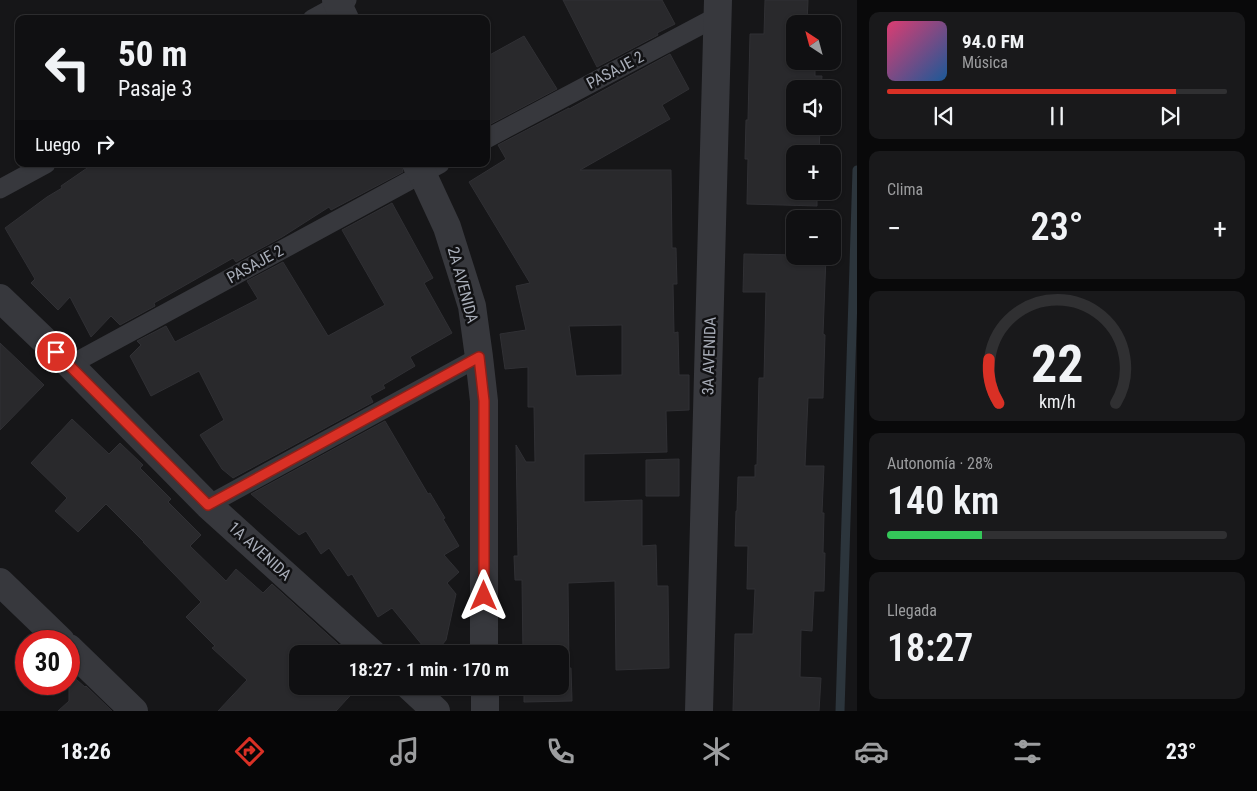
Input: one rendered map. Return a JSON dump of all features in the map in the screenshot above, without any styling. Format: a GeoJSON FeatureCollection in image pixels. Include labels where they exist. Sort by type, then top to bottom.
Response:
{"type":"FeatureCollection","features":[{"type":"Feature","properties":{"kind":"street","name":"3A AVENIDA"},"geometry":{"type":"LineString","coordinates":[[699,711],[718,8]]}},
{"type":"Feature","properties":{"kind":"street","name":"2A AVENIDA"},"geometry":{"type":"LineString","coordinates":[[426,167],[472,306],[479,357],[484,401],[484,645]]}},
{"type":"Feature","properties":{"kind":"street","name":"1A AVENIDA"},"geometry":{"type":"LineString","coordinates":[[0,298],[70,365],[208,505],[363,645]]}},
{"type":"Feature","properties":{"kind":"street"},"geometry":{"type":"LineString","coordinates":[[0,582],[50,630]]}},
{"type":"Feature","properties":{"kind":"street"},"geometry":{"type":"LineString","coordinates":[[80,659],[134,711]]}},
{"type":"Feature","properties":{"kind":"street"},"geometry":{"type":"LineString","coordinates":[[419,695],[436,711]]}},
{"type":"Feature","properties":{"kind":"street"},"geometry":{"type":"LineString","coordinates":[[485,695],[485,711]]}},
{"type":"Feature","properties":{"kind":"lane"},"geometry":{"type":"LineString","coordinates":[[321,15],[342,6]]}},
{"type":"Feature","properties":{"kind":"lane","name":"PASAJE 2"},"geometry":{"type":"LineString","coordinates":[[490,137],[718,8]]}},
{"type":"Feature","properties":{"kind":"lane"},"geometry":{"type":"LineString","coordinates":[[0,189],[40,167]]}},
{"type":"Feature","properties":{"kind":"lane","name":"PASAJE 2"},"geometry":{"type":"LineString","coordinates":[[70,365],[426,167]]}},
{"type":"Feature","properties":{"kind":"lane"},"geometry":{"type":"LineString","coordinates":[[208,505],[479,357]]}},
{"type":"Feature","properties":{"kind":"building"},"geometry":{"type":"Polygon","coordinates":[[[563,0],[662,0],[675,24],[597,67],[563,0]]]}},
{"type":"Feature","properties":{"kind":"building"},"geometry":{"type":"Polygon","coordinates":[[[765,0],[808,0],[807,15],[786,15],[786,70],[815,70],[815,76],[822,76],[822,80],[786,80],[786,135],[820,135],[819,145],[786,145],[786,200],[817,200],[817,206],[747,204],[748,159],[745,159],[750,34],[764,34],[765,0]]]}},
{"type":"Feature","properties":{"kind":"building"},"geometry":{"type":"Polygon","coordinates":[[[524,36],[557,89],[490,124],[490,55],[524,36]]]}},
{"type":"Feature","properties":{"kind":"building"},"geometry":{"type":"Polygon","coordinates":[[[670,54],[689,89],[662,105],[670,119],[580,170],[671,170],[672,248],[676,248],[677,284],[673,284],[674,333],[678,332],[679,375],[689,375],[689,410],[666,411],[667,452],[584,454],[584,502],[642,500],[642,546],[656,545],[657,586],[668,586],[669,668],[616,670],[615,581],[568,583],[569,645],[523,645],[522,580],[515,580],[514,556],[518,556],[516,445],[526,462],[535,462],[534,407],[528,407],[528,367],[505,369],[500,334],[526,330],[516,286],[530,283],[469,182],[506,159],[498,145],[670,54]],[[622,325],[569,326],[576,376],[622,375],[622,325]]]}},
{"type":"Feature","properties":{"kind":"building"},"geometry":{"type":"Polygon","coordinates":[[[89,167],[402,167],[403,172],[331,210],[329,207],[282,237],[236,262],[233,258],[154,303],[155,306],[120,325],[111,316],[91,337],[70,297],[58,310],[31,283],[35,279],[5,228],[62,188],[61,186],[89,167]]]}},
{"type":"Feature","properties":{"kind":"building"},"geometry":{"type":"Polygon","coordinates":[[[392,203],[433,278],[424,283],[452,333],[410,357],[415,366],[383,385],[385,388],[370,396],[373,402],[233,478],[222,469],[200,435],[224,420],[199,371],[151,396],[130,356],[141,345],[137,341],[166,326],[175,342],[258,299],[247,281],[283,262],[328,336],[385,305],[342,230],[392,203]]]}},
{"type":"Feature","properties":{"kind":"building"},"geometry":{"type":"Polygon","coordinates":[[[744,254],[786,255],[786,265],[826,265],[823,398],[808,398],[805,466],[824,466],[822,513],[824,513],[824,591],[814,591],[812,631],[801,630],[800,677],[821,678],[819,711],[733,711],[735,634],[753,634],[755,589],[747,589],[748,546],[735,546],[738,477],[755,477],[755,465],[757,465],[759,378],[764,378],[766,292],[743,292],[744,254]]]}},
{"type":"Feature","properties":{"kind":"building"},"geometry":{"type":"Polygon","coordinates":[[[0,343],[44,385],[0,430],[0,343]]]}},
{"type":"Feature","properties":{"kind":"building"},"geometry":{"type":"Polygon","coordinates":[[[72,419],[109,454],[120,443],[143,465],[140,468],[171,499],[168,502],[201,535],[190,546],[226,581],[236,569],[263,593],[272,584],[339,645],[289,645],[289,695],[351,695],[336,711],[218,711],[247,680],[212,648],[215,646],[186,617],[201,602],[106,504],[78,532],[55,511],[67,498],[31,463],[72,419]]]}},
{"type":"Feature","properties":{"kind":"building"},"geometry":{"type":"Polygon","coordinates":[[[385,421],[428,494],[430,493],[445,518],[443,519],[459,546],[444,555],[459,572],[447,583],[456,594],[446,640],[442,645],[422,645],[392,608],[378,617],[352,574],[348,576],[329,548],[321,554],[306,531],[299,535],[251,494],[385,421]]]}},
{"type":"Feature","properties":{"kind":"building"},"geometry":{"type":"Polygon","coordinates":[[[679,459],[679,496],[646,496],[646,460],[679,459]]]}},
{"type":"Feature","properties":{"kind":"building"},"geometry":{"type":"Polygon","coordinates":[[[569,668],[571,668],[572,701],[524,702],[524,695],[569,695],[569,668]]]}},
{"type":"Feature","properties":{"kind":"building"},"geometry":{"type":"Polygon","coordinates":[[[80,683],[112,711],[58,711],[69,701],[69,695],[80,695],[80,683]]]}},
{"type":"Feature","properties":{"kind":"waterway"},"geometry":{"type":"LineString","coordinates":[[840,711],[857,170]]}},
{"type":"Feature","properties":{"kind":"route"},"geometry":{"type":"LineString","coordinates":[[56,352],[208,505],[479,357],[484,401],[484,596]]}}]}
